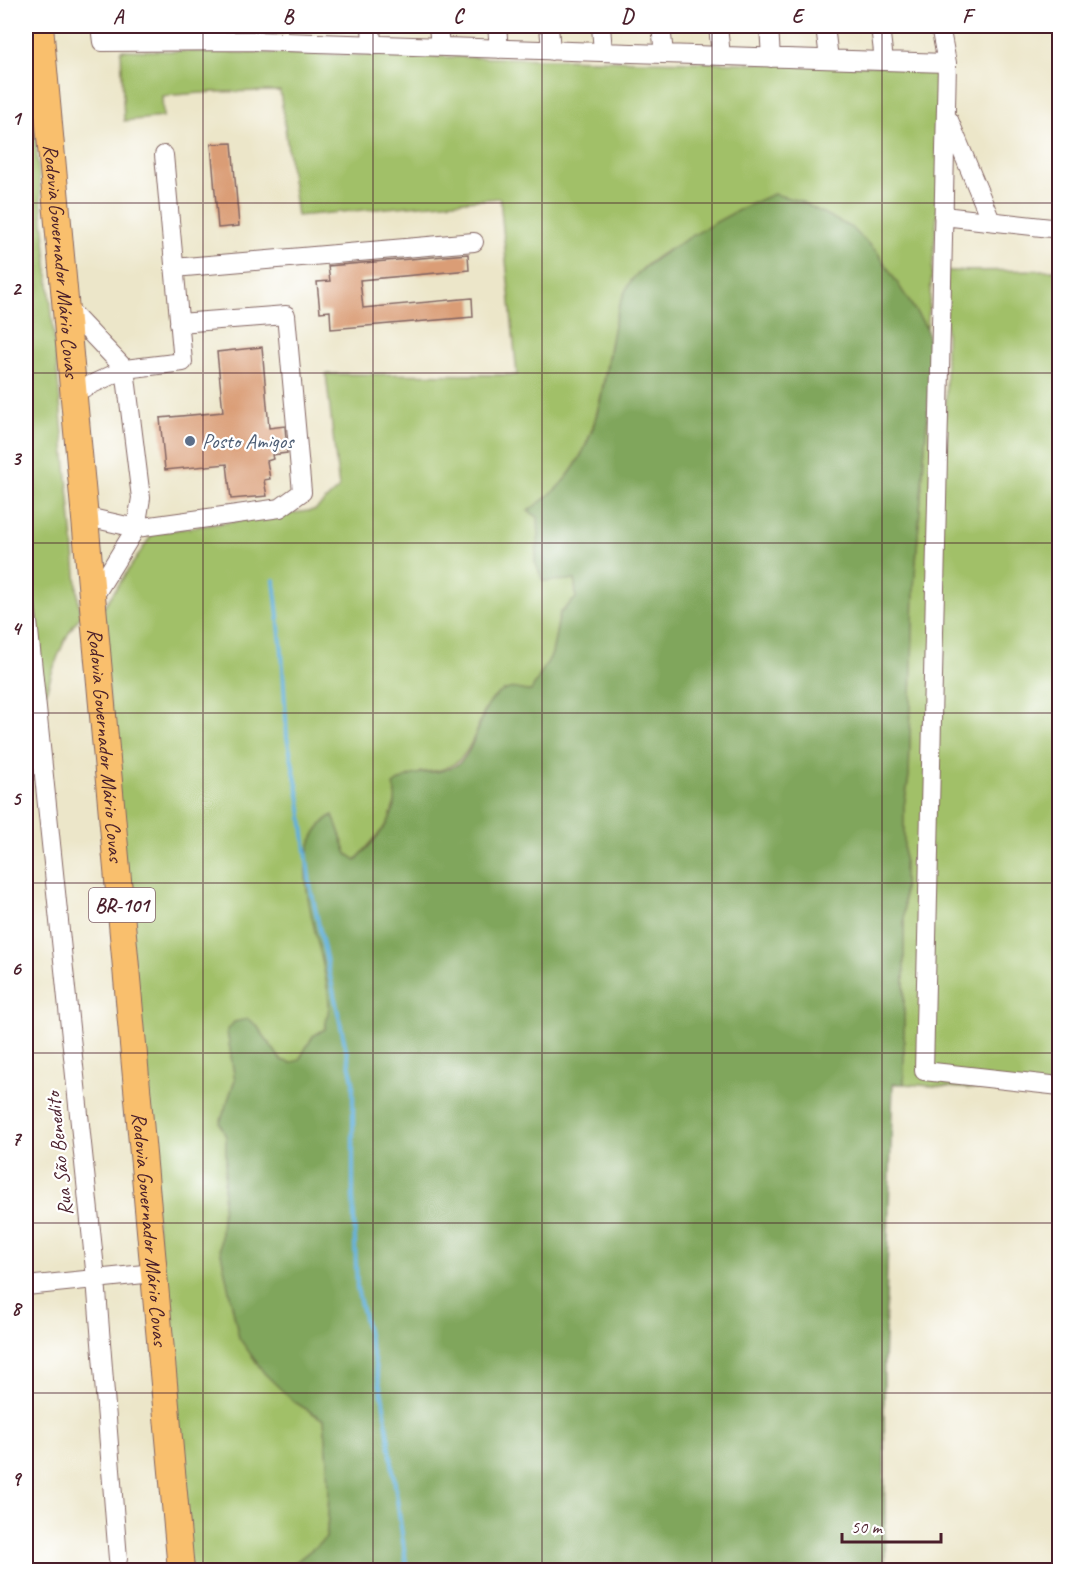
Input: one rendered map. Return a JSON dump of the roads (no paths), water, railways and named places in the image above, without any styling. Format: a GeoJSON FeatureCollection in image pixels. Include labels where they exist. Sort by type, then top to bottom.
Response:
{"type":"FeatureCollection","features":[{"type":"Feature","properties":{"kind":"highway","name":"Rodovia Governador Mário Covas"},"geometry":{"type":"LineString","coordinates":[[40,26],[87,517],[181,1570]]}},
{"type":"Feature","properties":{"kind":"street"},"geometry":{"type":"LineString","coordinates":[[371,26],[372,45]]}},
{"type":"Feature","properties":{"kind":"street"},"geometry":{"type":"LineString","coordinates":[[438,26],[440,47]]}},
{"type":"Feature","properties":{"kind":"street"},"geometry":{"type":"LineString","coordinates":[[497,26],[499,49]]}},
{"type":"Feature","properties":{"kind":"street"},"geometry":{"type":"LineString","coordinates":[[549,26],[551,51]]}},
{"type":"Feature","properties":{"kind":"street"},"geometry":{"type":"LineString","coordinates":[[601,26],[603,52]]}},
{"type":"Feature","properties":{"kind":"street"},"geometry":{"type":"LineString","coordinates":[[661,26],[664,54]]}},
{"type":"Feature","properties":{"kind":"street"},"geometry":{"type":"LineString","coordinates":[[718,26],[721,56]]}},
{"type":"Feature","properties":{"kind":"street"},"geometry":{"type":"LineString","coordinates":[[769,26],[771,58]]}},
{"type":"Feature","properties":{"kind":"street"},"geometry":{"type":"LineString","coordinates":[[825,26],[829,60]]}},
{"type":"Feature","properties":{"kind":"street"},"geometry":{"type":"LineString","coordinates":[[880,26],[884,61]]}},
{"type":"Feature","properties":{"kind":"street"},"geometry":{"type":"LineString","coordinates":[[940,26],[947,63],[924,1071],[1059,1086]]}},
{"type":"Feature","properties":{"kind":"street"},"geometry":{"type":"LineString","coordinates":[[101,34],[252,33],[372,45],[947,63]]}},
{"type":"Feature","properties":{"kind":"street"},"geometry":{"type":"LineString","coordinates":[[946,113],[990,221]]}},
{"type":"Feature","properties":{"kind":"street"},"geometry":{"type":"LineString","coordinates":[[75,392],[126,369],[183,362],[164,155]]}},
{"type":"Feature","properties":{"kind":"street"},"geometry":{"type":"LineString","coordinates":[[943,216],[1059,229]]}},
{"type":"Feature","properties":{"kind":"street"},"geometry":{"type":"LineString","coordinates":[[174,268],[474,242]]}},
{"type":"Feature","properties":{"kind":"street"},"geometry":{"type":"LineString","coordinates":[[67,308],[126,369],[141,498],[136,528],[93,598]]}},
{"type":"Feature","properties":{"kind":"street"},"geometry":{"type":"LineString","coordinates":[[87,517],[136,528],[280,508],[302,492],[286,315],[179,323]]}},
{"type":"Feature","properties":{"kind":"street","name":"Rua São Benedito"},"geometry":{"type":"LineString","coordinates":[[26,602],[96,1279],[118,1559]]}},
{"type":"Feature","properties":{"kind":"street"},"geometry":{"type":"LineString","coordinates":[[26,1286],[154,1273]]}},
{"type":"Feature","properties":{"kind":"waterway"},"geometry":{"type":"LineString","coordinates":[[274,580],[282,652],[287,737],[300,800],[310,885],[353,1081],[353,1197],[357,1288],[383,1399],[407,1570]]}},
{"type":"Feature","properties":{"kind":"place","name":"Posto Amigos"},"geometry":{"type":"Point","coordinates":[190,441]}}]}
